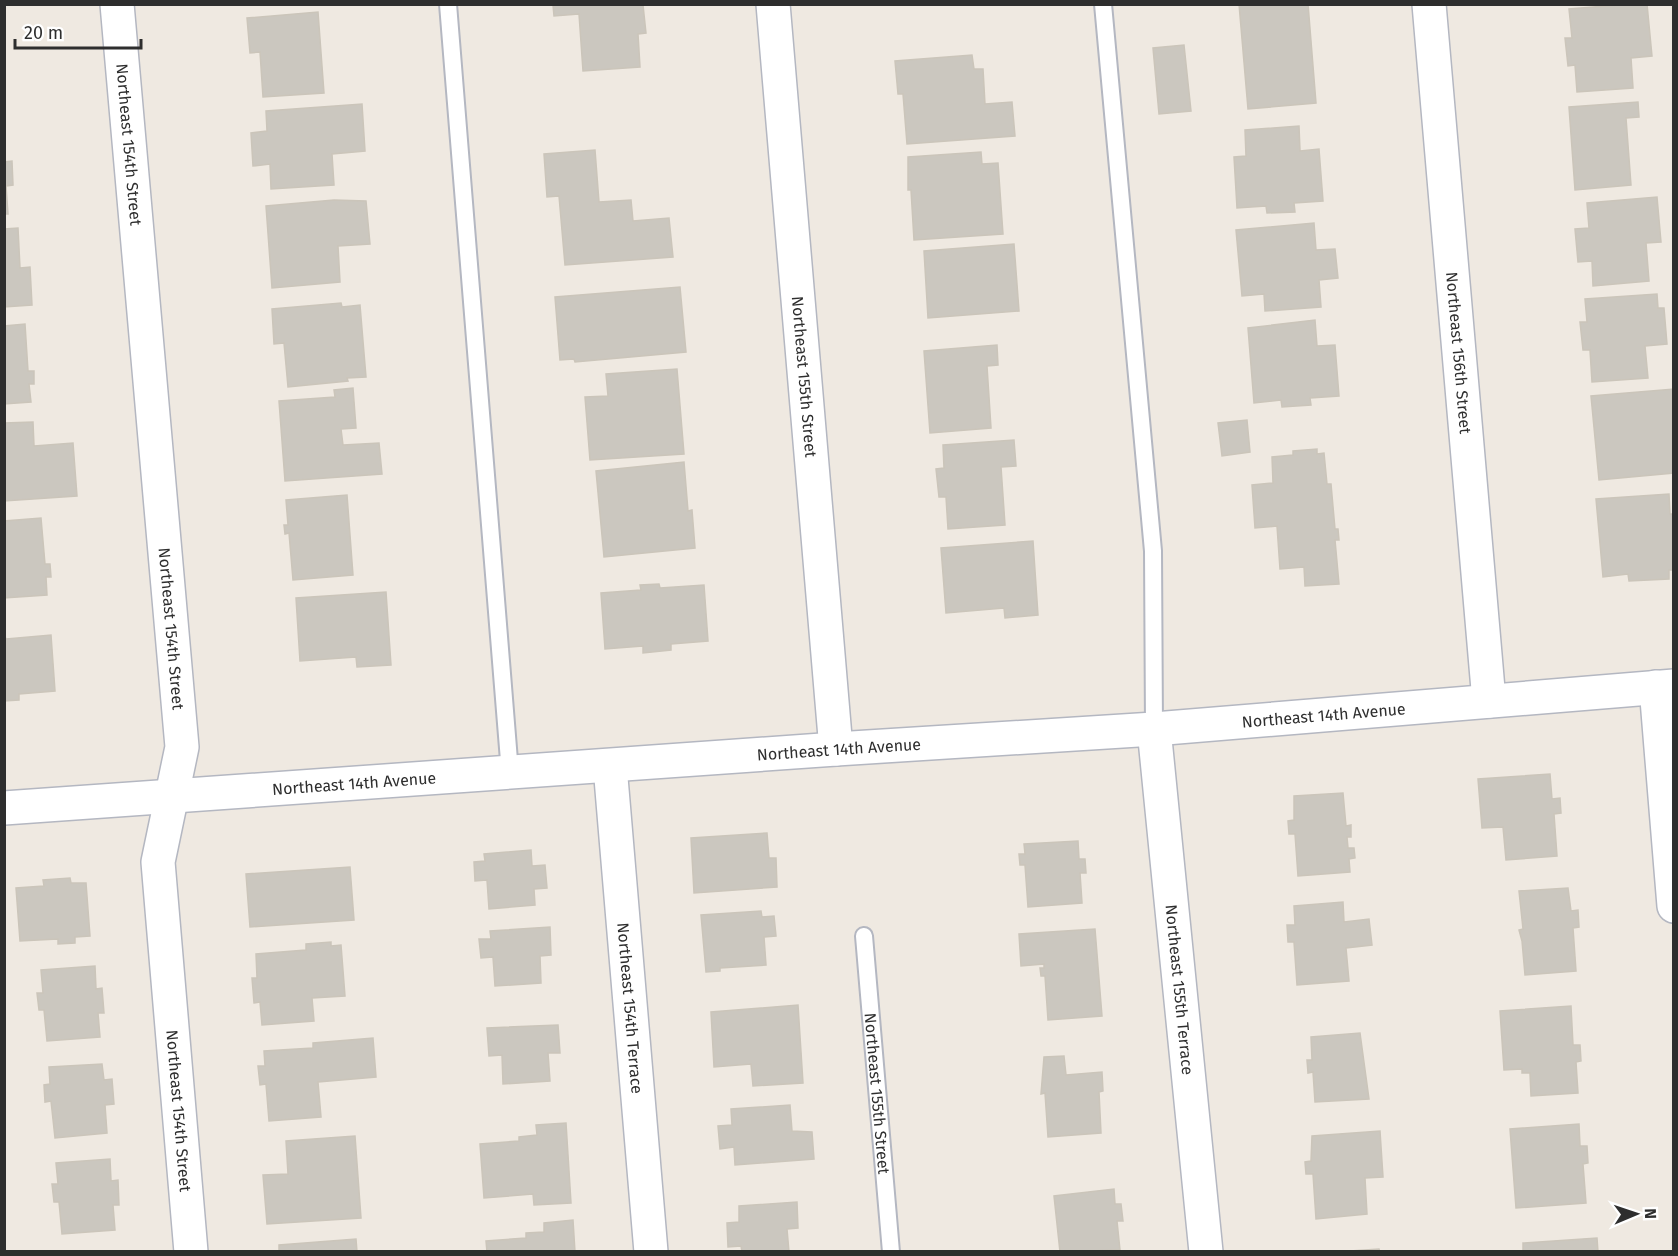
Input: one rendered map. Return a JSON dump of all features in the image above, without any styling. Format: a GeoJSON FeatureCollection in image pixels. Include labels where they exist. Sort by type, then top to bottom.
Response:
{"type":"FeatureCollection","features":[{"type":"Feature","properties":{"kind":"street","name":"Northeast 154th Street"},"geometry":{"type":"LineString","coordinates":[[117,4],[182,747],[158,862],[191,1251]]}},
{"type":"Feature","properties":{"kind":"street","name":"Northeast 155th Street"},"geometry":{"type":"LineString","coordinates":[[773,4],[836,749]]}},
{"type":"Feature","properties":{"kind":"street","name":"Northeast 156th Street"},"geometry":{"type":"LineString","coordinates":[[1429,4],[1489,700]]}},
{"type":"Feature","properties":{"kind":"street","name":"Northeast 14th Avenue"},"geometry":{"type":"LineString","coordinates":[[4,808],[836,749],[1154,729],[1665,686]]}},
{"type":"Feature","properties":{"kind":"street"},"geometry":{"type":"LineString","coordinates":[[1665,686],[1674,906]]}},
{"type":"Feature","properties":{"kind":"street","name":"Northeast 155th Terrace"},"geometry":{"type":"LineString","coordinates":[[1154,729],[1206,1251]]}},
{"type":"Feature","properties":{"kind":"street","name":"Northeast 154th Terrace"},"geometry":{"type":"LineString","coordinates":[[610,766],[651,1251]]}},
{"type":"Feature","properties":{"kind":"lane"},"geometry":{"type":"LineString","coordinates":[[448,4],[510,773]]}},
{"type":"Feature","properties":{"kind":"lane"},"geometry":{"type":"LineString","coordinates":[[1103,4],[1154,551],[1154,729]]}},
{"type":"Feature","properties":{"kind":"lane","name":"Northeast 155th Street"},"geometry":{"type":"LineString","coordinates":[[864,936],[891,1251]]}},
{"type":"Feature","properties":{"kind":"building"},"geometry":{"type":"Polygon","coordinates":[[[1239,4],[1308,4],[1316,103],[1248,109],[1239,4]]]}},
{"type":"Feature","properties":{"kind":"building"},"geometry":{"type":"Polygon","coordinates":[[[1647,4],[1652,56],[1631,58],[1633,88],[1577,92],[1575,65],[1568,66],[1565,38],[1572,38],[1569,9],[1647,4]]]}},
{"type":"Feature","properties":{"kind":"building"},"geometry":{"type":"Polygon","coordinates":[[[553,5],[643,5],[646,33],[638,34],[640,67],[583,71],[579,14],[554,16],[553,5]]]}},
{"type":"Feature","properties":{"kind":"building"},"geometry":{"type":"Polygon","coordinates":[[[318,12],[324,93],[263,97],[260,52],[250,53],[247,18],[318,12]]]}},
{"type":"Feature","properties":{"kind":"building"},"geometry":{"type":"Polygon","coordinates":[[[1184,45],[1191,111],[1159,114],[1153,48],[1184,45]]]}},
{"type":"Feature","properties":{"kind":"building"},"geometry":{"type":"Polygon","coordinates":[[[972,55],[974,69],[983,69],[985,104],[1012,102],[1015,136],[907,144],[903,94],[898,94],[895,61],[972,55]]]}},
{"type":"Feature","properties":{"kind":"building"},"geometry":{"type":"Polygon","coordinates":[[[1638,102],[1639,117],[1626,118],[1631,185],[1575,190],[1569,107],[1638,102]]]}},
{"type":"Feature","properties":{"kind":"building"},"geometry":{"type":"Polygon","coordinates":[[[362,104],[365,151],[332,154],[334,185],[271,189],[270,164],[253,166],[251,133],[267,131],[266,111],[362,104]]]}},
{"type":"Feature","properties":{"kind":"building"},"geometry":{"type":"Polygon","coordinates":[[[1299,126],[1300,151],[1319,149],[1323,201],[1294,203],[1295,212],[1267,213],[1266,206],[1237,208],[1234,157],[1246,156],[1245,130],[1299,126]]]}},
{"type":"Feature","properties":{"kind":"building"},"geometry":{"type":"Polygon","coordinates":[[[595,150],[599,202],[631,200],[633,221],[669,218],[673,257],[565,265],[559,196],[547,197],[544,154],[595,150]]]}},
{"type":"Feature","properties":{"kind":"building"},"geometry":{"type":"Polygon","coordinates":[[[981,152],[982,164],[998,163],[1003,234],[914,240],[911,190],[908,190],[908,157],[981,152]]]}},
{"type":"Feature","properties":{"kind":"building"},"geometry":{"type":"Polygon","coordinates":[[[12,161],[13,185],[6,186],[8,214],[4,214],[4,162],[12,161]]]}},
{"type":"Feature","properties":{"kind":"building"},"geometry":{"type":"Polygon","coordinates":[[[1657,197],[1661,242],[1646,243],[1649,281],[1593,286],[1592,261],[1578,262],[1575,229],[1589,228],[1587,203],[1657,197]]]}},
{"type":"Feature","properties":{"kind":"building"},"geometry":{"type":"Polygon","coordinates":[[[334,200],[366,201],[370,244],[338,246],[340,282],[272,288],[266,206],[334,200]]]}},
{"type":"Feature","properties":{"kind":"building"},"geometry":{"type":"Polygon","coordinates":[[[1314,223],[1316,250],[1335,249],[1338,278],[1319,280],[1321,307],[1265,311],[1264,294],[1242,296],[1236,230],[1314,223]]]}},
{"type":"Feature","properties":{"kind":"building"},"geometry":{"type":"Polygon","coordinates":[[[18,228],[20,268],[30,267],[32,305],[4,307],[4,229],[18,228]]]}},
{"type":"Feature","properties":{"kind":"building"},"geometry":{"type":"Polygon","coordinates":[[[1014,244],[1019,311],[928,318],[924,251],[1014,244]]]}},
{"type":"Feature","properties":{"kind":"building"},"geometry":{"type":"Polygon","coordinates":[[[680,287],[686,352],[575,362],[574,359],[560,360],[555,297],[680,287]]]}},
{"type":"Feature","properties":{"kind":"building"},"geometry":{"type":"Polygon","coordinates":[[[1657,294],[1658,308],[1664,308],[1667,344],[1645,346],[1648,378],[1592,382],[1590,350],[1583,350],[1580,322],[1587,322],[1585,299],[1657,294]]]}},
{"type":"Feature","properties":{"kind":"building"},"geometry":{"type":"Polygon","coordinates":[[[341,303],[342,307],[360,305],[366,377],[288,387],[284,343],[274,344],[272,309],[341,303]]]}},
{"type":"Feature","properties":{"kind":"building"},"geometry":{"type":"Polygon","coordinates":[[[1315,320],[1317,346],[1335,345],[1339,396],[1310,398],[1311,405],[1282,407],[1281,400],[1254,403],[1248,328],[1315,320]]]}},
{"type":"Feature","properties":{"kind":"building"},"geometry":{"type":"Polygon","coordinates":[[[25,324],[28,371],[34,371],[34,384],[29,384],[31,402],[4,404],[4,326],[25,324]]]}},
{"type":"Feature","properties":{"kind":"building"},"geometry":{"type":"Polygon","coordinates":[[[997,345],[998,365],[987,366],[991,428],[930,433],[924,351],[997,345]]]}},
{"type":"Feature","properties":{"kind":"building"},"geometry":{"type":"Polygon","coordinates":[[[677,369],[684,454],[590,460],[585,397],[608,396],[606,374],[677,369]]]}},
{"type":"Feature","properties":{"kind":"building"},"geometry":{"type":"Polygon","coordinates":[[[353,388],[356,428],[341,429],[343,445],[379,443],[382,474],[285,481],[279,401],[335,397],[334,390],[353,388]]]}},
{"type":"Feature","properties":{"kind":"building"},"geometry":{"type":"Polygon","coordinates":[[[1674,389],[1674,473],[1599,480],[1591,396],[1674,389]]]}},
{"type":"Feature","properties":{"kind":"building"},"geometry":{"type":"Polygon","coordinates":[[[1247,420],[1250,452],[1222,456],[1218,423],[1247,420]]]}},
{"type":"Feature","properties":{"kind":"building"},"geometry":{"type":"Polygon","coordinates":[[[33,422],[34,446],[73,443],[77,496],[4,501],[4,423],[33,422]]]}},
{"type":"Feature","properties":{"kind":"building"},"geometry":{"type":"Polygon","coordinates":[[[1014,440],[1016,466],[1001,467],[1005,525],[948,529],[946,497],[939,497],[936,469],[944,468],[943,445],[1014,440]]]}},
{"type":"Feature","properties":{"kind":"building"},"geometry":{"type":"Polygon","coordinates":[[[1317,449],[1317,454],[1324,453],[1327,484],[1331,484],[1335,529],[1338,529],[1339,540],[1335,540],[1339,584],[1305,586],[1304,567],[1280,569],[1277,526],[1255,528],[1252,485],[1273,483],[1272,457],[1293,455],[1293,451],[1317,449]]]}},
{"type":"Feature","properties":{"kind":"building"},"geometry":{"type":"Polygon","coordinates":[[[684,462],[688,511],[692,510],[695,548],[604,557],[596,471],[684,462]]]}},
{"type":"Feature","properties":{"kind":"building"},"geometry":{"type":"Polygon","coordinates":[[[1669,494],[1670,514],[1674,514],[1674,570],[1669,570],[1669,579],[1629,581],[1628,574],[1603,577],[1596,499],[1669,494]]]}},
{"type":"Feature","properties":{"kind":"building"},"geometry":{"type":"Polygon","coordinates":[[[347,495],[353,575],[293,580],[289,533],[285,534],[284,525],[288,525],[286,500],[347,495]]]}},
{"type":"Feature","properties":{"kind":"building"},"geometry":{"type":"Polygon","coordinates":[[[41,518],[45,564],[50,564],[51,577],[46,577],[47,595],[4,598],[4,521],[41,518]]]}},
{"type":"Feature","properties":{"kind":"building"},"geometry":{"type":"Polygon","coordinates":[[[1033,541],[1038,615],[1005,618],[1004,608],[946,613],[941,548],[1033,541]]]}},
{"type":"Feature","properties":{"kind":"building"},"geometry":{"type":"Polygon","coordinates":[[[659,584],[660,588],[704,585],[708,641],[671,644],[671,650],[643,653],[643,646],[605,649],[601,593],[641,590],[640,585],[659,584]]]}},
{"type":"Feature","properties":{"kind":"building"},"geometry":{"type":"Polygon","coordinates":[[[386,592],[391,665],[357,667],[356,657],[300,661],[296,598],[386,592]]]}},
{"type":"Feature","properties":{"kind":"building"},"geometry":{"type":"Polygon","coordinates":[[[4,634],[6,639],[51,635],[55,691],[19,694],[19,700],[4,701],[4,634]]]}},
{"type":"Feature","properties":{"kind":"building"},"geometry":{"type":"Polygon","coordinates":[[[1550,774],[1552,799],[1560,798],[1561,813],[1554,814],[1557,856],[1506,860],[1503,827],[1482,828],[1478,779],[1550,774]]]}},
{"type":"Feature","properties":{"kind":"building"},"geometry":{"type":"Polygon","coordinates":[[[1343,793],[1346,826],[1351,825],[1351,837],[1347,837],[1348,848],[1354,848],[1355,858],[1349,859],[1350,872],[1298,876],[1295,834],[1289,834],[1288,821],[1294,820],[1294,796],[1343,793]]]}},
{"type":"Feature","properties":{"kind":"building"},"geometry":{"type":"Polygon","coordinates":[[[767,833],[769,858],[776,858],[777,887],[694,893],[691,838],[767,833]]]}},
{"type":"Feature","properties":{"kind":"building"},"geometry":{"type":"Polygon","coordinates":[[[1078,841],[1079,859],[1085,859],[1086,873],[1080,873],[1082,903],[1028,907],[1025,865],[1020,865],[1019,854],[1025,854],[1024,844],[1078,841]]]}},
{"type":"Feature","properties":{"kind":"building"},"geometry":{"type":"Polygon","coordinates":[[[531,850],[532,866],[545,865],[547,888],[534,889],[535,905],[489,909],[487,880],[475,881],[474,862],[485,861],[484,854],[531,850]]]}},
{"type":"Feature","properties":{"kind":"building"},"geometry":{"type":"Polygon","coordinates":[[[350,867],[354,920],[250,927],[246,874],[350,867]]]}},
{"type":"Feature","properties":{"kind":"building"},"geometry":{"type":"Polygon","coordinates":[[[70,878],[71,883],[86,883],[90,936],[75,937],[75,943],[58,944],[58,939],[20,941],[16,888],[44,886],[43,880],[70,878]]]}},
{"type":"Feature","properties":{"kind":"building"},"geometry":{"type":"Polygon","coordinates":[[[1568,888],[1571,911],[1578,910],[1579,927],[1573,928],[1576,971],[1525,975],[1519,930],[1523,929],[1519,891],[1568,888]]]}},
{"type":"Feature","properties":{"kind":"building"},"geometry":{"type":"Polygon","coordinates":[[[1343,902],[1344,922],[1369,919],[1372,945],[1346,948],[1349,981],[1297,985],[1294,942],[1288,942],[1287,925],[1295,925],[1294,906],[1343,902]]]}},
{"type":"Feature","properties":{"kind":"building"},"geometry":{"type":"Polygon","coordinates":[[[761,911],[762,917],[774,916],[776,936],[764,937],[766,965],[720,968],[720,971],[706,972],[701,915],[761,911]]]}},
{"type":"Feature","properties":{"kind":"building"},"geometry":{"type":"Polygon","coordinates":[[[550,927],[551,955],[540,956],[541,983],[495,986],[493,957],[481,958],[479,939],[491,939],[490,931],[550,927]]]}},
{"type":"Feature","properties":{"kind":"building"},"geometry":{"type":"Polygon","coordinates":[[[1095,929],[1102,1016],[1048,1020],[1045,976],[1041,976],[1040,968],[1044,968],[1044,964],[1021,966],[1019,934],[1095,929]]]}},
{"type":"Feature","properties":{"kind":"building"},"geometry":{"type":"Polygon","coordinates":[[[331,942],[331,946],[341,945],[345,996],[312,998],[314,1021],[262,1025],[260,1002],[254,1003],[252,978],[257,978],[256,954],[306,950],[306,944],[331,942]]]}},
{"type":"Feature","properties":{"kind":"building"},"geometry":{"type":"Polygon","coordinates":[[[95,966],[96,989],[102,988],[104,1013],[98,1013],[100,1037],[47,1041],[44,1010],[39,1010],[37,993],[43,993],[41,970],[95,966]]]}},
{"type":"Feature","properties":{"kind":"building"},"geometry":{"type":"Polygon","coordinates":[[[798,1005],[803,1083],[753,1086],[751,1064],[714,1067],[711,1012],[798,1005]]]}},
{"type":"Feature","properties":{"kind":"building"},"geometry":{"type":"Polygon","coordinates":[[[1571,1006],[1573,1045],[1580,1045],[1581,1061],[1576,1062],[1578,1093],[1531,1096],[1530,1073],[1522,1073],[1522,1069],[1504,1070],[1500,1011],[1571,1006]]]}},
{"type":"Feature","properties":{"kind":"building"},"geometry":{"type":"Polygon","coordinates":[[[558,1025],[560,1053],[548,1053],[550,1081],[503,1084],[502,1055],[489,1056],[487,1028],[558,1025]]]}},
{"type":"Feature","properties":{"kind":"building"},"geometry":{"type":"Polygon","coordinates":[[[1360,1033],[1369,1099],[1315,1102],[1313,1072],[1308,1073],[1307,1060],[1312,1060],[1311,1037],[1360,1033]]]}},
{"type":"Feature","properties":{"kind":"building"},"geometry":{"type":"Polygon","coordinates":[[[373,1038],[376,1077],[318,1082],[321,1117],[269,1121],[266,1084],[260,1085],[258,1066],[265,1066],[264,1051],[313,1048],[313,1043],[373,1038]]]}},
{"type":"Feature","properties":{"kind":"building"},"geometry":{"type":"Polygon","coordinates":[[[1064,1056],[1066,1075],[1102,1072],[1103,1091],[1099,1092],[1101,1133],[1048,1137],[1045,1093],[1041,1094],[1044,1057],[1064,1056]]]}},
{"type":"Feature","properties":{"kind":"building"},"geometry":{"type":"Polygon","coordinates":[[[102,1064],[104,1080],[112,1079],[114,1104],[105,1105],[107,1133],[55,1138],[51,1101],[45,1102],[44,1085],[50,1084],[49,1067],[102,1064]]]}},
{"type":"Feature","properties":{"kind":"building"},"geometry":{"type":"Polygon","coordinates":[[[790,1105],[792,1131],[812,1132],[814,1159],[735,1165],[734,1147],[720,1149],[718,1126],[732,1125],[731,1109],[790,1105]]]}},
{"type":"Feature","properties":{"kind":"building"},"geometry":{"type":"Polygon","coordinates":[[[566,1123],[571,1203],[534,1205],[533,1194],[484,1198],[480,1144],[519,1141],[519,1137],[537,1135],[536,1125],[566,1123]]]}},
{"type":"Feature","properties":{"kind":"building"},"geometry":{"type":"Polygon","coordinates":[[[1579,1124],[1580,1146],[1587,1146],[1588,1163],[1583,1164],[1586,1203],[1516,1208],[1510,1129],[1579,1124]]]}},
{"type":"Feature","properties":{"kind":"building"},"geometry":{"type":"Polygon","coordinates":[[[1380,1131],[1383,1177],[1365,1178],[1367,1214],[1316,1219],[1313,1174],[1306,1174],[1305,1162],[1311,1161],[1312,1136],[1380,1131]]]}},
{"type":"Feature","properties":{"kind":"building"},"geometry":{"type":"Polygon","coordinates":[[[355,1136],[361,1218],[267,1224],[263,1175],[288,1174],[286,1141],[355,1136]]]}},
{"type":"Feature","properties":{"kind":"building"},"geometry":{"type":"Polygon","coordinates":[[[110,1159],[111,1181],[118,1180],[119,1205],[113,1205],[115,1230],[62,1234],[59,1202],[54,1202],[52,1184],[58,1184],[56,1163],[110,1159]]]}},
{"type":"Feature","properties":{"kind":"building"},"geometry":{"type":"Polygon","coordinates":[[[1114,1189],[1115,1204],[1121,1204],[1123,1221],[1117,1221],[1120,1250],[1060,1252],[1054,1196],[1114,1189]]]}},
{"type":"Feature","properties":{"kind":"building"},"geometry":{"type":"Polygon","coordinates":[[[797,1202],[798,1228],[787,1229],[789,1252],[742,1252],[741,1246],[728,1247],[727,1223],[739,1222],[739,1206],[797,1202]]]}},
{"type":"Feature","properties":{"kind":"building"},"geometry":{"type":"Polygon","coordinates":[[[573,1220],[575,1252],[487,1252],[486,1241],[526,1238],[526,1233],[544,1232],[544,1223],[573,1220]]]}},
{"type":"Feature","properties":{"kind":"building"},"geometry":{"type":"Polygon","coordinates":[[[1597,1238],[1598,1252],[1523,1252],[1523,1243],[1597,1238]]]}},
{"type":"Feature","properties":{"kind":"building"},"geometry":{"type":"Polygon","coordinates":[[[356,1239],[357,1252],[279,1252],[279,1245],[356,1239]]]}},
{"type":"Feature","properties":{"kind":"building"},"geometry":{"type":"Polygon","coordinates":[[[1379,1249],[1380,1252],[1335,1252],[1379,1249]]]}}]}
